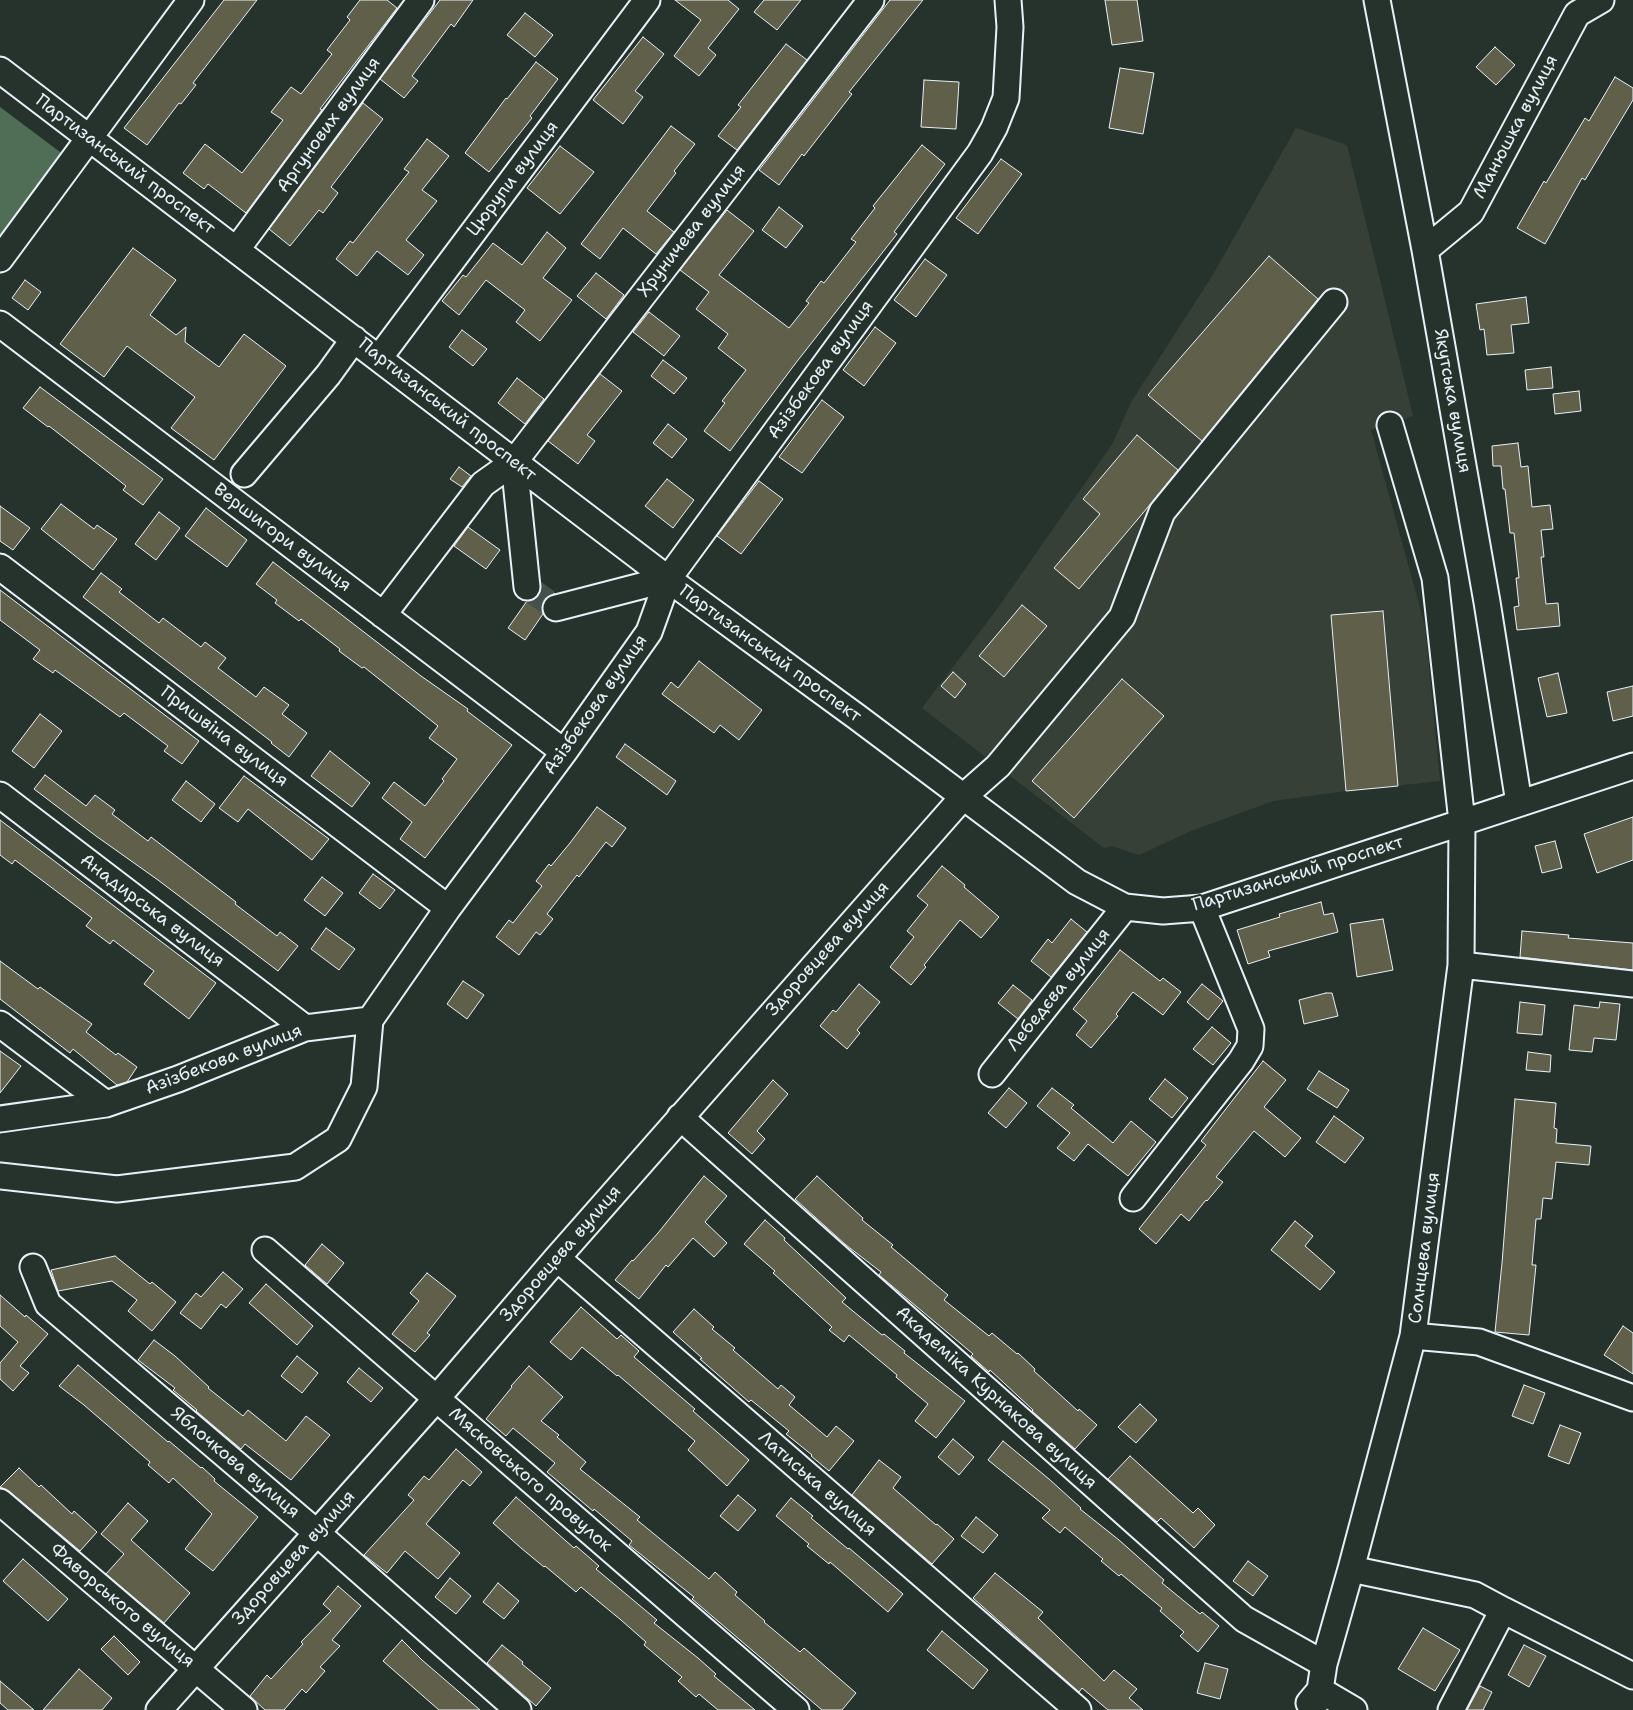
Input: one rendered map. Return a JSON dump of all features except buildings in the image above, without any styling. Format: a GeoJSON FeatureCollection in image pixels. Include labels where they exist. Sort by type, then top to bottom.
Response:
{"type":"FeatureCollection","features":[{"type":"Feature","properties":{"kind":"street"},"geometry":{"type":"LineString","coordinates":[[0,260],[192,0]]}},
{"type":"Feature","properties":{"kind":"street","name":"Аргунових вулиця"},"geometry":{"type":"LineString","coordinates":[[237,250],[421,0]]}},
{"type":"Feature","properties":{"kind":"street","name":"Цюрупи вулиця"},"geometry":{"type":"LineString","coordinates":[[379,358],[647,0]]}},
{"type":"Feature","properties":{"kind":"street","name":"Хруничева вулиця"},"geometry":{"type":"LineString","coordinates":[[383,615],[482,484],[514,462],[870,0]]}},
{"type":"Feature","properties":{"kind":"street","name":"Азізбекова вулиця"},"geometry":{"type":"LineString","coordinates":[[0,1119],[106,1104],[178,1079],[305,1028],[370,1020],[448,908],[564,752],[649,632],[668,579],[980,153],[994,128],[1006,98],[1010,27],[1008,0]]}},
{"type":"Feature","properties":{"kind":"street","name":"Якутська вулиця"},"geometry":{"type":"LineString","coordinates":[[1378,0],[1425,250],[1487,602],[1519,803]]}},
{"type":"Feature","properties":{"kind":"street","name":"Манюшка вулиця"},"geometry":{"type":"LineString","coordinates":[[1425,250],[1471,212],[1570,7],[1601,0]]}},
{"type":"Feature","properties":{"kind":"street","name":"Партизанський проспект"},"geometry":{"type":"LineString","coordinates":[[0,70],[668,579],[1077,882],[1125,907],[1163,910],[1202,908],[1633,766]]}},
{"type":"Feature","properties":{"kind":"street","name":"Здоровцева вулиця"},"geometry":{"type":"LineString","coordinates":[[159,1710],[436,1399],[680,1117],[963,797],[998,766],[1122,617],[1162,512],[1334,302]]}},
{"type":"Feature","properties":{"kind":"street","name":"Вершигори вулиця"},"geometry":{"type":"LineString","coordinates":[[0,324],[564,752]]}},
{"type":"Feature","properties":{"kind":"street"},"geometry":{"type":"LineString","coordinates":[[244,474],[328,375],[354,339]]}},
{"type":"Feature","properties":{"kind":"street","name":"Солнцева вулиця"},"geometry":{"type":"LineString","coordinates":[[1317,1700],[1324,1664],[1413,1336],[1461,965],[1462,822],[1435,578],[1390,425]]}},
{"type":"Feature","properties":{"kind":"street"},"geometry":{"type":"LineString","coordinates":[[514,462],[527,587]]}},
{"type":"Feature","properties":{"kind":"street","name":"Пришвіна вулиця"},"geometry":{"type":"LineString","coordinates":[[0,567],[448,908]]}},
{"type":"Feature","properties":{"kind":"street"},"geometry":{"type":"LineString","coordinates":[[556,608],[668,579]]}},
{"type":"Feature","properties":{"kind":"street","name":"Анадирська вулиця"},"geometry":{"type":"LineString","coordinates":[[0,795],[305,1028]]}},
{"type":"Feature","properties":{"kind":"street","name":"Лебедєва вулиця"},"geometry":{"type":"LineString","coordinates":[[992,1074],[1125,907]]}},
{"type":"Feature","properties":{"kind":"street"},"geometry":{"type":"LineString","coordinates":[[1134,1198],[1241,1061],[1250,1046],[1251,1030],[1202,908]]}},
{"type":"Feature","properties":{"kind":"street"},"geometry":{"type":"LineString","coordinates":[[1461,965],[1633,984]]}},
{"type":"Feature","properties":{"kind":"street"},"geometry":{"type":"LineString","coordinates":[[0,1176],[117,1189],[295,1167],[338,1140],[364,1087],[370,1020]]}},
{"type":"Feature","properties":{"kind":"street"},"geometry":{"type":"LineString","coordinates":[[0,1024],[106,1104]]}},
{"type":"Feature","properties":{"kind":"street","name":"Академіка Курнакова вулиця"},"geometry":{"type":"LineString","coordinates":[[680,1117],[1244,1619],[1324,1664]]}},
{"type":"Feature","properties":{"kind":"street","name":"Мясковського провулок"},"geometry":{"type":"LineString","coordinates":[[265,1250],[796,1710]]}},
{"type":"Feature","properties":{"kind":"street","name":"Латиська вулиця"},"geometry":{"type":"LineString","coordinates":[[557,1258],[1078,1710]]}},
{"type":"Feature","properties":{"kind":"street","name":"Яблочкова вулиця"},"geometry":{"type":"LineString","coordinates":[[33,1267],[48,1304],[317,1533],[518,1710]]}},
{"type":"Feature","properties":{"kind":"street"},"geometry":{"type":"LineString","coordinates":[[1413,1336],[1479,1342],[1633,1398]]}},
{"type":"Feature","properties":{"kind":"street","name":"Фаворського вулиця"},"geometry":{"type":"LineString","coordinates":[[0,1502],[244,1710]]}},
{"type":"Feature","properties":{"kind":"street"},"geometry":{"type":"LineString","coordinates":[[1351,1569],[1475,1595],[1633,1676]]}},
{"type":"Feature","properties":{"kind":"street"},"geometry":{"type":"LineString","coordinates":[[1451,1710],[1503,1610]]}},
{"type":"Feature","properties":{"kind":"street"},"geometry":{"type":"LineString","coordinates":[[1302,1710],[1317,1700],[1354,1710]]}},
{"type":"Feature","properties":{"kind":"shaded area"},"geometry":{"type":"Polygon","coordinates":[[[1296,128],[1347,145],[1413,416],[1371,430],[1425,626],[1440,781],[1273,801],[1191,831],[1139,855],[1112,846],[1104,848],[922,708],[1000,605],[1113,443],[1130,404],[1214,273],[1296,128]]]}},
{"type":"Feature","properties":{"kind":"green space"},"geometry":{"type":"Polygon","coordinates":[[[0,107],[64,155],[0,239],[0,107]]]}},
{"type":"Feature","properties":{"kind":"tunnel"},"geometry":{"type":"LineString","coordinates":[[527,587],[556,608]]}}]}
